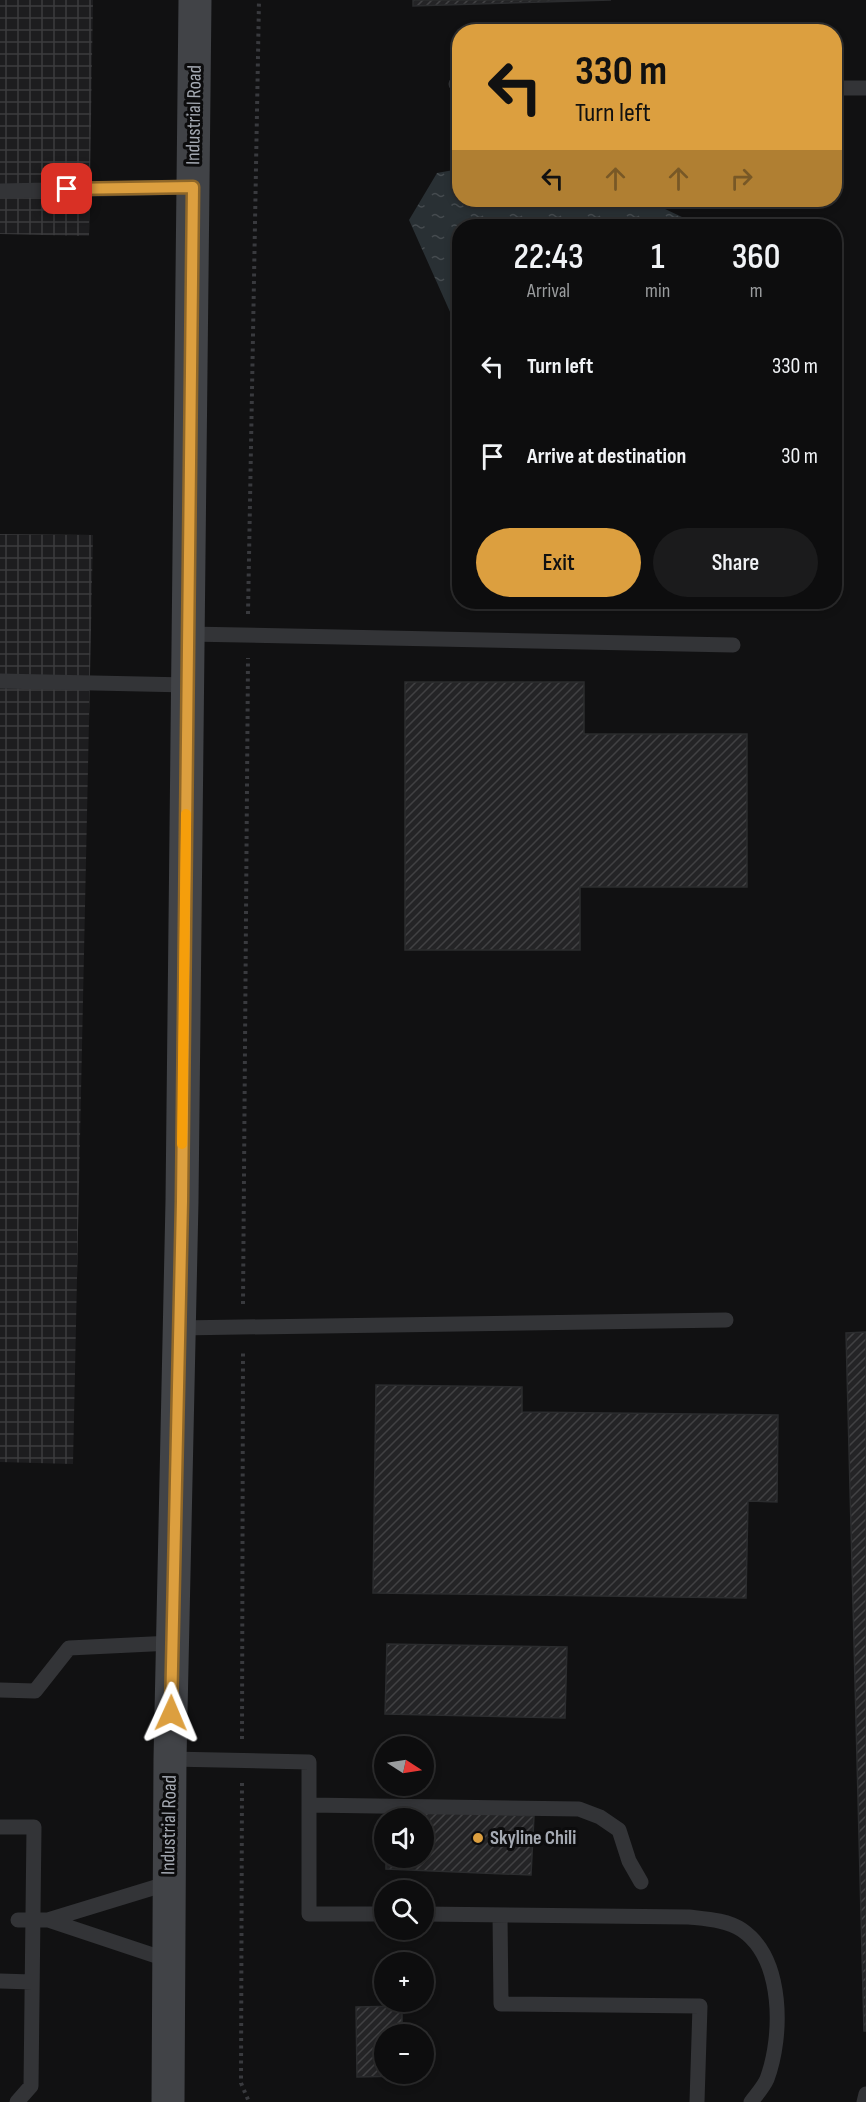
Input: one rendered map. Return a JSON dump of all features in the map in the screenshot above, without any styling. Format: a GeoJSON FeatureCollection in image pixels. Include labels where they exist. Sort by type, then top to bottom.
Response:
{"type":"FeatureCollection","features":[{"type":"Feature","properties":{"kind":"main road","name":"Industrial Road"},"geometry":{"type":"LineString","coordinates":[[168,2102],[170,1759],[179,1328],[195,0]]}},
{"type":"Feature","properties":{"kind":"lane"},"geometry":{"type":"LineString","coordinates":[[842,88],[866,88]]}},
{"type":"Feature","properties":{"kind":"lane"},"geometry":{"type":"LineString","coordinates":[[0,191],[193,187]]}},
{"type":"Feature","properties":{"kind":"lane"},"geometry":{"type":"LineString","coordinates":[[188,634],[733,645]]}},
{"type":"Feature","properties":{"kind":"lane"},"geometry":{"type":"LineString","coordinates":[[0,681],[188,685]]}},
{"type":"Feature","properties":{"kind":"lane"},"geometry":{"type":"LineString","coordinates":[[179,1328],[726,1320]]}},
{"type":"Feature","properties":{"kind":"lane"},"geometry":{"type":"LineString","coordinates":[[0,1690],[35,1690],[69,1648],[172,1643]]}},
{"type":"Feature","properties":{"kind":"lane"},"geometry":{"type":"LineString","coordinates":[[170,1759],[309,1762],[309,1914],[374,1914]]}},
{"type":"Feature","properties":{"kind":"lane"},"geometry":{"type":"LineString","coordinates":[[309,1805],[579,1809],[600,1817],[619,1830],[629,1861],[641,1882]]}},
{"type":"Feature","properties":{"kind":"lane"},"geometry":{"type":"LineString","coordinates":[[0,1827],[34,1827],[26,1882],[33,1920],[32,2086],[17,2102]]}},
{"type":"Feature","properties":{"kind":"lane"},"geometry":{"type":"LineString","coordinates":[[33,1920],[169,1883]]}},
{"type":"Feature","properties":{"kind":"lane"},"geometry":{"type":"LineString","coordinates":[[434,1914],[689,1917],[719,1920],[741,1929],[760,1946],[771,1970],[776,2000],[773,2057],[766,2082],[751,2102]]}},
{"type":"Feature","properties":{"kind":"lane"},"geometry":{"type":"LineString","coordinates":[[500,1915],[501,2004],[700,2007],[697,2102]]}},
{"type":"Feature","properties":{"kind":"lane"},"geometry":{"type":"LineString","coordinates":[[33,1920],[168,1960]]}},
{"type":"Feature","properties":{"kind":"lane"},"geometry":{"type":"LineString","coordinates":[[0,1982],[32,1982]]}},
{"type":"Feature","properties":{"kind":"lane"},"geometry":{"type":"LineString","coordinates":[[864,2102],[866,2094]]}},
{"type":"Feature","properties":{"kind":"path"},"geometry":{"type":"LineString","coordinates":[[249,588],[259,0]]}},
{"type":"Feature","properties":{"kind":"path"},"geometry":{"type":"LineString","coordinates":[[243,1283],[248,681]]}},
{"type":"Feature","properties":{"kind":"path"},"geometry":{"type":"LineString","coordinates":[[241,1720],[242,1374]]}},
{"type":"Feature","properties":{"kind":"path"},"geometry":{"type":"LineString","coordinates":[[242,1797],[241,2083],[249,2102]]}},
{"type":"Feature","properties":{"kind":"shaded area"},"geometry":{"type":"Polygon","coordinates":[[[0,0],[93,0],[89,236],[0,234],[0,0]]]}},
{"type":"Feature","properties":{"kind":"shaded area"},"geometry":{"type":"Polygon","coordinates":[[[0,534],[93,535],[73,1464],[0,1462],[0,534]]]}},
{"type":"Feature","properties":{"kind":"water"},"geometry":{"type":"Polygon","coordinates":[[[452,170],[452,207],[661,207],[686,219],[452,219],[452,316],[409,220],[437,173],[452,170]]]}},
{"type":"Feature","properties":{"kind":"building"},"geometry":{"type":"Polygon","coordinates":[[[413,0],[611,0],[413,6],[413,0]]]}},
{"type":"Feature","properties":{"kind":"building"},"geometry":{"type":"Polygon","coordinates":[[[405,682],[584,682],[584,734],[747,734],[747,887],[580,887],[580,950],[405,950],[405,682]]]}},
{"type":"Feature","properties":{"kind":"building"},"geometry":{"type":"Polygon","coordinates":[[[866,1332],[866,2031],[864,2031],[846,1333],[866,1332]]]}},
{"type":"Feature","properties":{"kind":"building"},"geometry":{"type":"Polygon","coordinates":[[[376,1385],[522,1387],[522,1412],[778,1415],[777,1502],[748,1501],[746,1598],[373,1593],[376,1385]]]}},
{"type":"Feature","properties":{"kind":"building"},"geometry":{"type":"Polygon","coordinates":[[[387,1644],[567,1647],[565,1718],[385,1714],[387,1644]]]}},
{"type":"Feature","properties":{"kind":"building","name":"Skyline Chili"},"geometry":{"type":"Polygon","coordinates":[[[434,1812],[534,1816],[531,1875],[386,1869],[434,1868],[434,1812]]]}},
{"type":"Feature","properties":{"kind":"building"},"geometry":{"type":"Polygon","coordinates":[[[356,2007],[374,2007],[374,2012],[402,2012],[402,2024],[374,2024],[374,2077],[357,2077],[356,2007]]]}},
{"type":"Feature","properties":{"kind":"slow traffic"},"geometry":{"type":"LineString","coordinates":[[182,1144],[186,814]]}},
{"type":"Feature","properties":{"kind":"place","name":"Skyline Chili"},"geometry":{"type":"Point","coordinates":[478,1838]}},
{"type":"Feature","properties":{"kind":"route"},"geometry":{"type":"LineString","coordinates":[[67,189],[193,187],[182,1201],[171,1713]]}}]}
